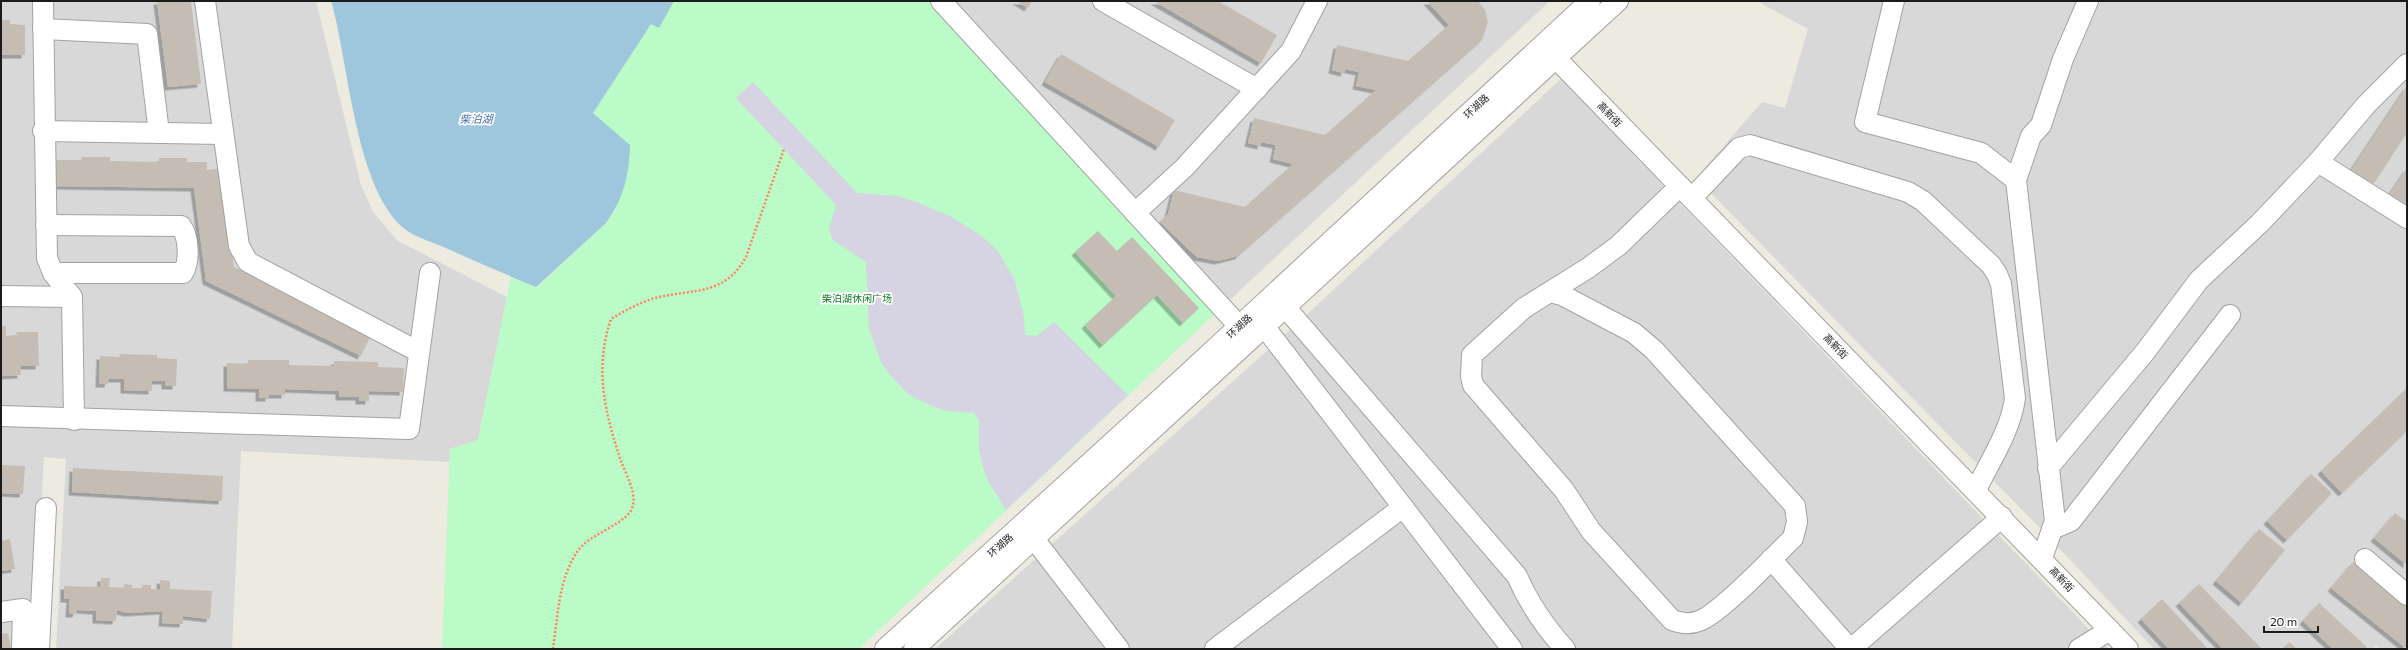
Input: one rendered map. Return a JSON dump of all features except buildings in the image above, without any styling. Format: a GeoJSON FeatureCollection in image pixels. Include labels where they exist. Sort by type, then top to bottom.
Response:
{"type":"FeatureCollection","features":[{"type":"Feature","properties":{"kind":"street"},"geometry":{"type":"LineString","coordinates":[[43,1],[43,131],[47,258],[53,273],[72,296],[74,420]]}},
{"type":"Feature","properties":{"kind":"street"},"geometry":{"type":"LineString","coordinates":[[205,1],[239,246],[248,262],[419,352]]}},
{"type":"Feature","properties":{"kind":"street"},"geometry":{"type":"LineString","coordinates":[[941,1],[1239,326]]}},
{"type":"Feature","properties":{"kind":"street"},"geometry":{"type":"LineString","coordinates":[[1103,1],[1256,89]]}},
{"type":"Feature","properties":{"kind":"street"},"geometry":{"type":"LineString","coordinates":[[1135,212],[1185,167],[1291,51],[1317,1]]}},
{"type":"Feature","properties":{"kind":"street","name":"环湖路"},"geometry":{"type":"LineString","coordinates":[[885,649],[1239,326],[1286,308],[1549,52],[1590,1]]}},
{"type":"Feature","properties":{"kind":"street","name":"环湖路"},"geometry":{"type":"LineString","coordinates":[[914,649],[1034,539],[1260,319],[1549,52],[1618,1]]}},
{"type":"Feature","properties":{"kind":"street"},"geometry":{"type":"LineString","coordinates":[[1894,1],[1865,122],[1981,153],[2016,180]]}},
{"type":"Feature","properties":{"kind":"street"},"geometry":{"type":"LineString","coordinates":[[2042,558],[2054,521],[2016,180],[2030,136],[2042,125],[2063,59],[2088,1]]}},
{"type":"Feature","properties":{"kind":"street"},"geometry":{"type":"LineString","coordinates":[[43,29],[147,34],[160,133]]}},
{"type":"Feature","properties":{"kind":"street","name":"高新街"},"geometry":{"type":"LineString","coordinates":[[1549,52],[2002,516],[2128,649]]}},
{"type":"Feature","properties":{"kind":"street"},"geometry":{"type":"LineString","coordinates":[[2048,468],[2145,352],[2198,280],[2259,224],[2318,162],[2366,105],[2407,64]]}},
{"type":"Feature","properties":{"kind":"street"},"geometry":{"type":"LineString","coordinates":[[43,131],[223,134]]}},
{"type":"Feature","properties":{"kind":"street"},"geometry":{"type":"LineString","coordinates":[[1550,292],[1562,295],[1634,333],[1654,350],[1795,506],[1797,522],[1793,538],[1716,610],[1699,621],[1684,624],[1672,620],[1591,531],[1564,490],[1472,385],[1472,355],[1524,308],[1618,246],[1739,148],[1750,145],[1908,192],[1923,201],[1991,265],[2001,284],[2016,398],[2014,409],[2006,429],[1976,490]]}},
{"type":"Feature","properties":{"kind":"street"},"geometry":{"type":"LineString","coordinates":[[2318,162],[2407,218]]}},
{"type":"Feature","properties":{"kind":"street"},"geometry":{"type":"LineString","coordinates":[[46,225],[181,226],[186,233],[188,265],[183,273],[53,273]]}},
{"type":"Feature","properties":{"kind":"street"},"geometry":{"type":"LineString","coordinates":[[1,416],[74,420],[409,429],[430,273]]}},
{"type":"Feature","properties":{"kind":"street"},"geometry":{"type":"LineString","coordinates":[[1,296],[72,296]]}},
{"type":"Feature","properties":{"kind":"street"},"geometry":{"type":"LineString","coordinates":[[1286,308],[1517,576],[1528,601],[1551,633],[1565,649]]}},
{"type":"Feature","properties":{"kind":"street"},"geometry":{"type":"LineString","coordinates":[[2052,529],[2071,521],[2230,315]]}},
{"type":"Feature","properties":{"kind":"street"},"geometry":{"type":"LineString","coordinates":[[1260,319],[1512,649]]}},
{"type":"Feature","properties":{"kind":"street"},"geometry":{"type":"LineString","coordinates":[[1215,649],[1404,507]]}},
{"type":"Feature","properties":{"kind":"street"},"geometry":{"type":"LineString","coordinates":[[38,649],[46,508]]}},
{"type":"Feature","properties":{"kind":"street"},"geometry":{"type":"LineString","coordinates":[[1771,559],[1850,649],[2002,516]]}},
{"type":"Feature","properties":{"kind":"street"},"geometry":{"type":"LineString","coordinates":[[1034,539],[1120,649]]}},
{"type":"Feature","properties":{"kind":"street"},"geometry":{"type":"LineString","coordinates":[[2365,559],[2407,594]]}},
{"type":"Feature","properties":{"kind":"street"},"geometry":{"type":"LineString","coordinates":[[1,612],[23,609],[22,649]]}},
{"type":"Feature","properties":{"kind":"street"},"geometry":{"type":"LineString","coordinates":[[2079,649],[2110,630]]}},
{"type":"Feature","properties":{"kind":"path"},"geometry":{"type":"LineString","coordinates":[[553,649],[561,589],[570,565],[587,540],[627,518],[633,506],[632,493],[608,419],[604,400],[602,362],[604,343],[612,319],[642,302],[710,289],[735,272],[746,257],[784,149]]}},
{"type":"Feature","properties":{"kind":"shaded area"},"geometry":{"type":"Polygon","coordinates":[[[1,1],[316,1],[361,185],[373,212],[398,241],[507,297],[478,440],[450,449],[449,462],[241,451],[232,649],[56,649],[66,459],[44,457],[33,649],[1,649],[1,1]]]}},
{"type":"Feature","properties":{"kind":"shaded area"},"geometry":{"type":"Polygon","coordinates":[[[934,1],[1550,1],[1218,311],[934,1]]]}},
{"type":"Feature","properties":{"kind":"shaded area"},"geometry":{"type":"Polygon","coordinates":[[[1757,1],[2407,1],[2407,649],[2380,649],[2376,646],[2373,649],[2154,649],[2040,528],[1696,178],[1762,102],[1785,108],[1808,29],[1757,1]]]}},
{"type":"Feature","properties":{"kind":"shaded area"},"geometry":{"type":"Polygon","coordinates":[[[1561,79],[2108,649],[935,649],[1289,331],[1561,79]]]}},
{"type":"Feature","properties":{"kind":"shaded area"},"geometry":{"type":"Polygon","coordinates":[[[753,82],[857,193],[897,196],[917,202],[952,217],[984,238],[998,251],[1015,281],[1024,316],[1025,335],[1037,336],[1054,322],[1128,395],[1006,510],[988,481],[982,464],[979,449],[979,420],[974,413],[948,411],[934,407],[909,395],[889,374],[881,362],[869,329],[866,262],[833,240],[829,229],[836,205],[736,98],[753,82]]]}},
{"type":"Feature","properties":{"kind":"green space","name":"柴泊湖休闲广场"},"geometry":{"type":"Polygon","coordinates":[[[674,1],[934,1],[1218,311],[859,649],[442,649],[450,449],[478,440],[511,276],[537,287],[606,223],[615,211],[630,146],[593,113],[651,23],[659,27],[674,1]]]}},
{"type":"Feature","properties":{"kind":"water","name":"柴泊湖"},"geometry":{"type":"Polygon","coordinates":[[[331,1],[674,1],[659,28],[651,24],[593,113],[630,145],[627,176],[624,186],[617,204],[606,223],[536,287],[409,232],[391,214],[377,189],[365,159],[356,126],[331,1]]]}}]}
